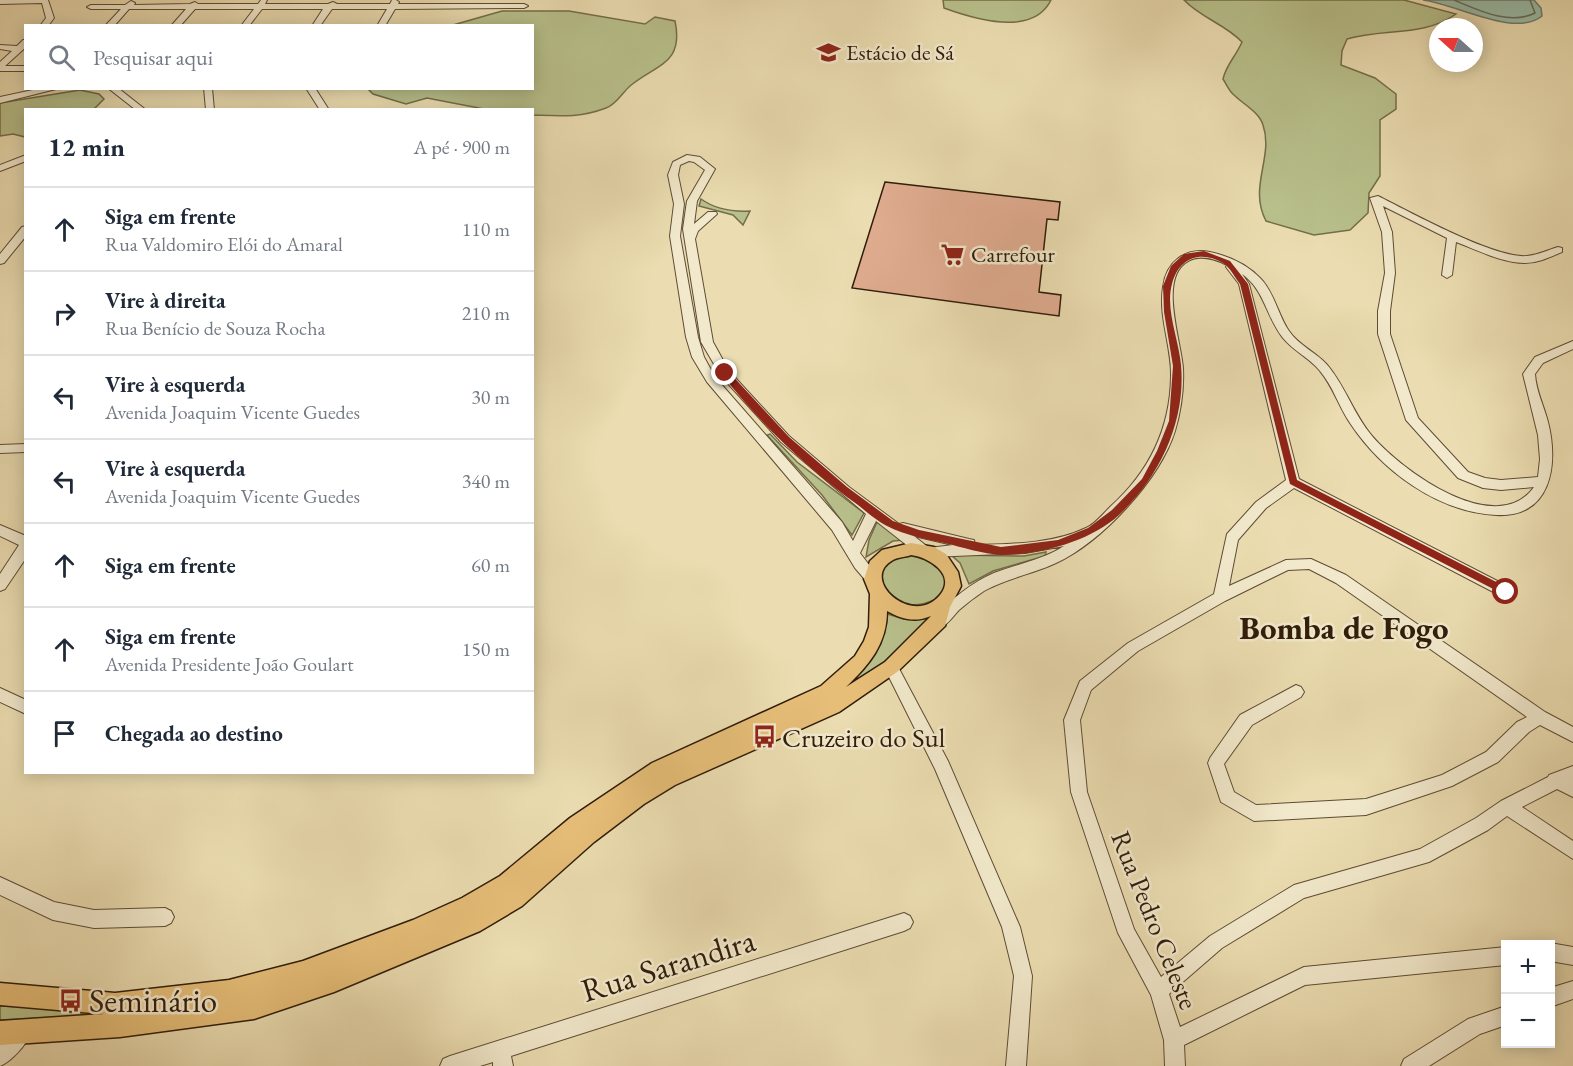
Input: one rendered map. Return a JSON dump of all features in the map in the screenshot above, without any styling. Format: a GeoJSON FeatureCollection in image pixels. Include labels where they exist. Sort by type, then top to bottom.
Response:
{"type":"FeatureCollection","features":[{"type":"Feature","properties":{"kind":"main road"},"geometry":{"type":"LineString","coordinates":[[11,1033],[213,1016],[254,1008],[334,981],[472,923],[514,899],[587,836],[637,797],[668,779],[832,706],[891,666],[943,608],[954,582],[951,573],[940,558],[927,551],[911,549],[888,554],[874,568],[866,572]]}},
{"type":"Feature","properties":{"kind":"main road"},"geometry":{"type":"LineString","coordinates":[[866,572],[887,604],[898,610],[925,612],[943,608]]}},
{"type":"Feature","properties":{"kind":"main road"},"geometry":{"type":"LineString","coordinates":[[0,994],[115,1004],[229,991],[303,972],[415,930],[470,906],[508,883],[578,825],[659,769],[828,692],[861,660],[872,644],[878,627],[866,572]]}},
{"type":"Feature","properties":{"kind":"main road"},"geometry":{"type":"LineString","coordinates":[[861,660],[871,614],[866,572]]}},
{"type":"Feature","properties":{"kind":"street"},"geometry":{"type":"LineString","coordinates":[[0,2],[46,0],[50,18],[46,24]]}},
{"type":"Feature","properties":{"kind":"street"},"geometry":{"type":"LineString","coordinates":[[111,24],[134,0]]}},
{"type":"Feature","properties":{"kind":"street"},"geometry":{"type":"LineString","coordinates":[[177,24],[195,3]]}},
{"type":"Feature","properties":{"kind":"street"},"geometry":{"type":"LineString","coordinates":[[91,7],[195,3],[522,4]]}},
{"type":"Feature","properties":{"kind":"street"},"geometry":{"type":"LineString","coordinates":[[239,24],[259,3]]}},
{"type":"Feature","properties":{"kind":"street"},"geometry":{"type":"LineString","coordinates":[[246,24],[259,3]]}},
{"type":"Feature","properties":{"kind":"street"},"geometry":{"type":"LineString","coordinates":[[382,24],[394,3]]}},
{"type":"Feature","properties":{"kind":"street"},"geometry":{"type":"LineString","coordinates":[[317,24],[329,4]]}},
{"type":"Feature","properties":{"kind":"street"},"geometry":{"type":"LineString","coordinates":[[0,47],[22,45]]}},
{"type":"Feature","properties":{"kind":"street"},"geometry":{"type":"LineString","coordinates":[[0,68],[22,45]]}},
{"type":"Feature","properties":{"kind":"street"},"geometry":{"type":"LineString","coordinates":[[0,68],[24,68]]}},
{"type":"Feature","properties":{"kind":"street"},"geometry":{"type":"LineString","coordinates":[[0,99],[46,90]]}},
{"type":"Feature","properties":{"kind":"street"},"geometry":{"type":"LineString","coordinates":[[115,90],[139,108]]}},
{"type":"Feature","properties":{"kind":"street"},"geometry":{"type":"LineString","coordinates":[[208,90],[210,108]]}},
{"type":"Feature","properties":{"kind":"street"},"geometry":{"type":"LineString","coordinates":[[311,90],[324,108]]}},
{"type":"Feature","properties":{"kind":"street"},"geometry":{"type":"LineString","coordinates":[[0,168],[24,159]]}},
{"type":"Feature","properties":{"kind":"street"},"geometry":{"type":"LineString","coordinates":[[1543,481],[1501,485],[1484,483],[1462,475],[1412,420],[1384,334],[1384,311],[1390,273],[1387,232],[1375,198],[1452,237],[1519,259],[1541,257],[1558,250]]}},
{"type":"Feature","properties":{"kind":"street"},"geometry":{"type":"LineString","coordinates":[[866,572],[837,526],[711,379],[698,357],[692,338],[675,236],[685,206],[707,342],[725,373],[785,439],[844,490],[927,551],[958,549],[1001,551],[1059,543],[1092,530]]}},
{"type":"Feature","properties":{"kind":"street"},"geometry":{"type":"LineString","coordinates":[[690,244],[693,230],[712,214]]}},
{"type":"Feature","properties":{"kind":"street"},"geometry":{"type":"LineString","coordinates":[[0,261],[24,231]]}},
{"type":"Feature","properties":{"kind":"street"},"geometry":{"type":"LineString","coordinates":[[1447,275],[1452,237]]}},
{"type":"Feature","properties":{"kind":"street"},"geometry":{"type":"LineString","coordinates":[[943,608],[998,577],[1047,561],[1074,547],[1092,530],[1116,513],[1145,481],[1161,451],[1173,421],[1177,366],[1168,312],[1167,286],[1175,266],[1187,255],[1204,254],[1227,262],[1254,278],[1264,289],[1287,337],[1323,367],[1355,422],[1391,463],[1424,487],[1463,505],[1512,511],[1536,493],[1543,481],[1544,430],[1529,374],[1539,360],[1573,345]]}},
{"type":"Feature","properties":{"kind":"street"},"geometry":{"type":"LineString","coordinates":[[1227,262],[1244,284],[1293,482],[1506,592]]}},
{"type":"Feature","properties":{"kind":"street"},"geometry":{"type":"LineString","coordinates":[[0,448],[24,448]]}},
{"type":"Feature","properties":{"kind":"street"},"geometry":{"type":"LineString","coordinates":[[1220,597],[1232,538],[1261,505],[1293,482]]}},
{"type":"Feature","properties":{"kind":"street"},"geometry":{"type":"LineString","coordinates":[[866,572],[874,512]]}},
{"type":"Feature","properties":{"kind":"street"},"geometry":{"type":"LineString","coordinates":[[890,523],[917,534],[1001,551]]}},
{"type":"Feature","properties":{"kind":"street"},"geometry":{"type":"LineString","coordinates":[[0,530],[24,543]]}},
{"type":"Feature","properties":{"kind":"street"},"geometry":{"type":"LineString","coordinates":[[0,585],[24,547]]}},
{"type":"Feature","properties":{"kind":"street","name":"Rua Pedro Celeste"},"geometry":{"type":"LineString","coordinates":[[1175,1066],[1174,1040],[1159,991],[1127,933],[1079,792],[1072,720],[1085,686],[1133,647],[1220,597],[1287,565],[1311,564],[1341,579],[1540,717],[1573,735]]}},
{"type":"Feature","properties":{"kind":"street"},"geometry":{"type":"LineString","coordinates":[[943,608],[972,591]]}},
{"type":"Feature","properties":{"kind":"street"},"geometry":{"type":"LineString","coordinates":[[891,666],[942,766],[1011,927],[1023,976],[1016,1066]]}},
{"type":"Feature","properties":{"kind":"street"},"geometry":{"type":"LineString","coordinates":[[1296,692],[1246,720],[1216,763],[1227,797],[1254,813],[1366,807],[1446,781],[1492,757],[1522,727],[1540,717]]}},
{"type":"Feature","properties":{"kind":"street"},"geometry":{"type":"LineString","coordinates":[[0,695],[24,707]]}},
{"type":"Feature","properties":{"kind":"street"},"geometry":{"type":"LineString","coordinates":[[1159,991],[1216,942],[1300,891],[1423,856],[1482,824],[1507,806],[1573,773]]}},
{"type":"Feature","properties":{"kind":"street"},"geometry":{"type":"LineString","coordinates":[[1555,780],[1573,790]]}},
{"type":"Feature","properties":{"kind":"street"},"geometry":{"type":"LineString","coordinates":[[1507,806],[1573,850]]}},
{"type":"Feature","properties":{"kind":"street"},"geometry":{"type":"LineString","coordinates":[[0,886],[53,910],[94,919],[165,917]]}},
{"type":"Feature","properties":{"kind":"street","name":"Rua Sarandira"},"geometry":{"type":"LineString","coordinates":[[450,1066],[502,1058],[904,922]]}},
{"type":"Feature","properties":{"kind":"street"},"geometry":{"type":"LineString","coordinates":[[1555,953],[1573,956]]}},
{"type":"Feature","properties":{"kind":"street"},"geometry":{"type":"LineString","coordinates":[[1174,1040],[1304,976],[1501,956]]}},
{"type":"Feature","properties":{"kind":"street"},"geometry":{"type":"LineString","coordinates":[[1555,997],[1573,990]]}},
{"type":"Feature","properties":{"kind":"street"},"geometry":{"type":"LineString","coordinates":[[1411,1066],[1475,1026],[1501,1016]]}},
{"type":"Feature","properties":{"kind":"street"},"geometry":{"type":"LineString","coordinates":[[0,1056],[11,1033]]}},
{"type":"Feature","properties":{"kind":"green space"},"geometry":{"type":"Polygon","coordinates":[[[943,0],[1051,0],[1042,11],[1031,18],[1017,22],[1002,22],[971,17],[944,8],[943,0]]]}},
{"type":"Feature","properties":{"kind":"green space"},"geometry":{"type":"Polygon","coordinates":[[[1184,0],[1404,0],[1456,14],[1449,18],[1429,18],[1429,26],[1347,39],[1342,51],[1341,65],[1375,78],[1396,94],[1396,109],[1380,120],[1380,176],[1369,193],[1368,213],[1350,230],[1314,235],[1266,221],[1259,196],[1266,149],[1263,125],[1254,112],[1229,90],[1223,79],[1226,69],[1242,42],[1184,0]]]}},
{"type":"Feature","properties":{"kind":"green space"},"geometry":{"type":"Polygon","coordinates":[[[502,11],[569,11],[645,24],[655,17],[675,21],[677,35],[676,46],[666,61],[630,86],[613,104],[579,115],[534,115],[534,108],[479,108],[427,98],[406,104],[373,94],[369,90],[534,90],[534,24],[456,24],[502,11]]]}},
{"type":"Feature","properties":{"kind":"green space"},"geometry":{"type":"Polygon","coordinates":[[[80,90],[99,94],[104,99],[95,108],[24,108],[24,137],[13,134],[0,136],[0,103],[80,90]]]}},
{"type":"Feature","properties":{"kind":"green space"},"geometry":{"type":"Polygon","coordinates":[[[701,199],[724,209],[750,211],[743,225],[733,215],[699,206],[701,199]]]}},
{"type":"Feature","properties":{"kind":"green space"},"geometry":{"type":"Polygon","coordinates":[[[770,434],[797,462],[864,513],[852,535],[822,495],[767,435],[770,434]]]}},
{"type":"Feature","properties":{"kind":"green space"},"geometry":{"type":"Polygon","coordinates":[[[877,522],[905,540],[893,541],[866,557],[869,540],[877,522]]]}},
{"type":"Feature","properties":{"kind":"green space"},"geometry":{"type":"Polygon","coordinates":[[[909,552],[939,565],[946,581],[940,596],[925,603],[908,605],[894,600],[880,586],[880,567],[887,559],[909,552]]]}},
{"type":"Feature","properties":{"kind":"green space"},"geometry":{"type":"Polygon","coordinates":[[[1046,552],[1045,556],[993,571],[969,584],[960,563],[951,555],[1024,556],[1046,552]]]}},
{"type":"Feature","properties":{"kind":"green space"},"geometry":{"type":"Polygon","coordinates":[[[884,613],[904,619],[931,617],[882,664],[832,696],[884,613]]]}},
{"type":"Feature","properties":{"kind":"green space"},"geometry":{"type":"Polygon","coordinates":[[[0,1006],[121,1011],[121,1014],[0,1020],[0,1006]]]}},
{"type":"Feature","properties":{"kind":"water"},"geometry":{"type":"Polygon","coordinates":[[[1423,0],[1534,0],[1541,8],[1542,16],[1530,22],[1501,22],[1423,0]]]}},
{"type":"Feature","properties":{"kind":"building","name":"Carrefour"},"geometry":{"type":"Polygon","coordinates":[[[885,182],[1060,202],[1058,220],[1047,219],[1039,292],[1061,295],[1059,316],[852,288],[885,182]]]}},
{"type":"Feature","properties":{"kind":"place","name":"Estácio de Sá"},"geometry":{"type":"Point","coordinates":[828,52]}},
{"type":"Feature","properties":{"kind":"place","name":"Carrefour"},"geometry":{"type":"Point","coordinates":[953,254]}},
{"type":"Feature","properties":{"kind":"place","name":"Cruzeiro do Sul"},"geometry":{"type":"Point","coordinates":[764,737]}},
{"type":"Feature","properties":{"kind":"place","name":"Seminário"},"geometry":{"type":"Point","coordinates":[71,1000]}},
{"type":"Feature","properties":{"kind":"district","name":"Bomba de Fogo"},"geometry":{"type":"Point","coordinates":[1344,627]}},
{"type":"Feature","properties":{"kind":"route"},"geometry":{"type":"LineString","coordinates":[[725,373],[785,439],[844,490],[890,523],[917,534],[1001,551],[1037,548],[1059,543],[1092,530],[1116,513],[1145,481],[1161,451],[1173,421],[1177,366],[1168,312],[1167,286],[1175,266],[1187,255],[1214,256],[1227,262],[1244,284],[1293,482],[1506,592]]}}]}
